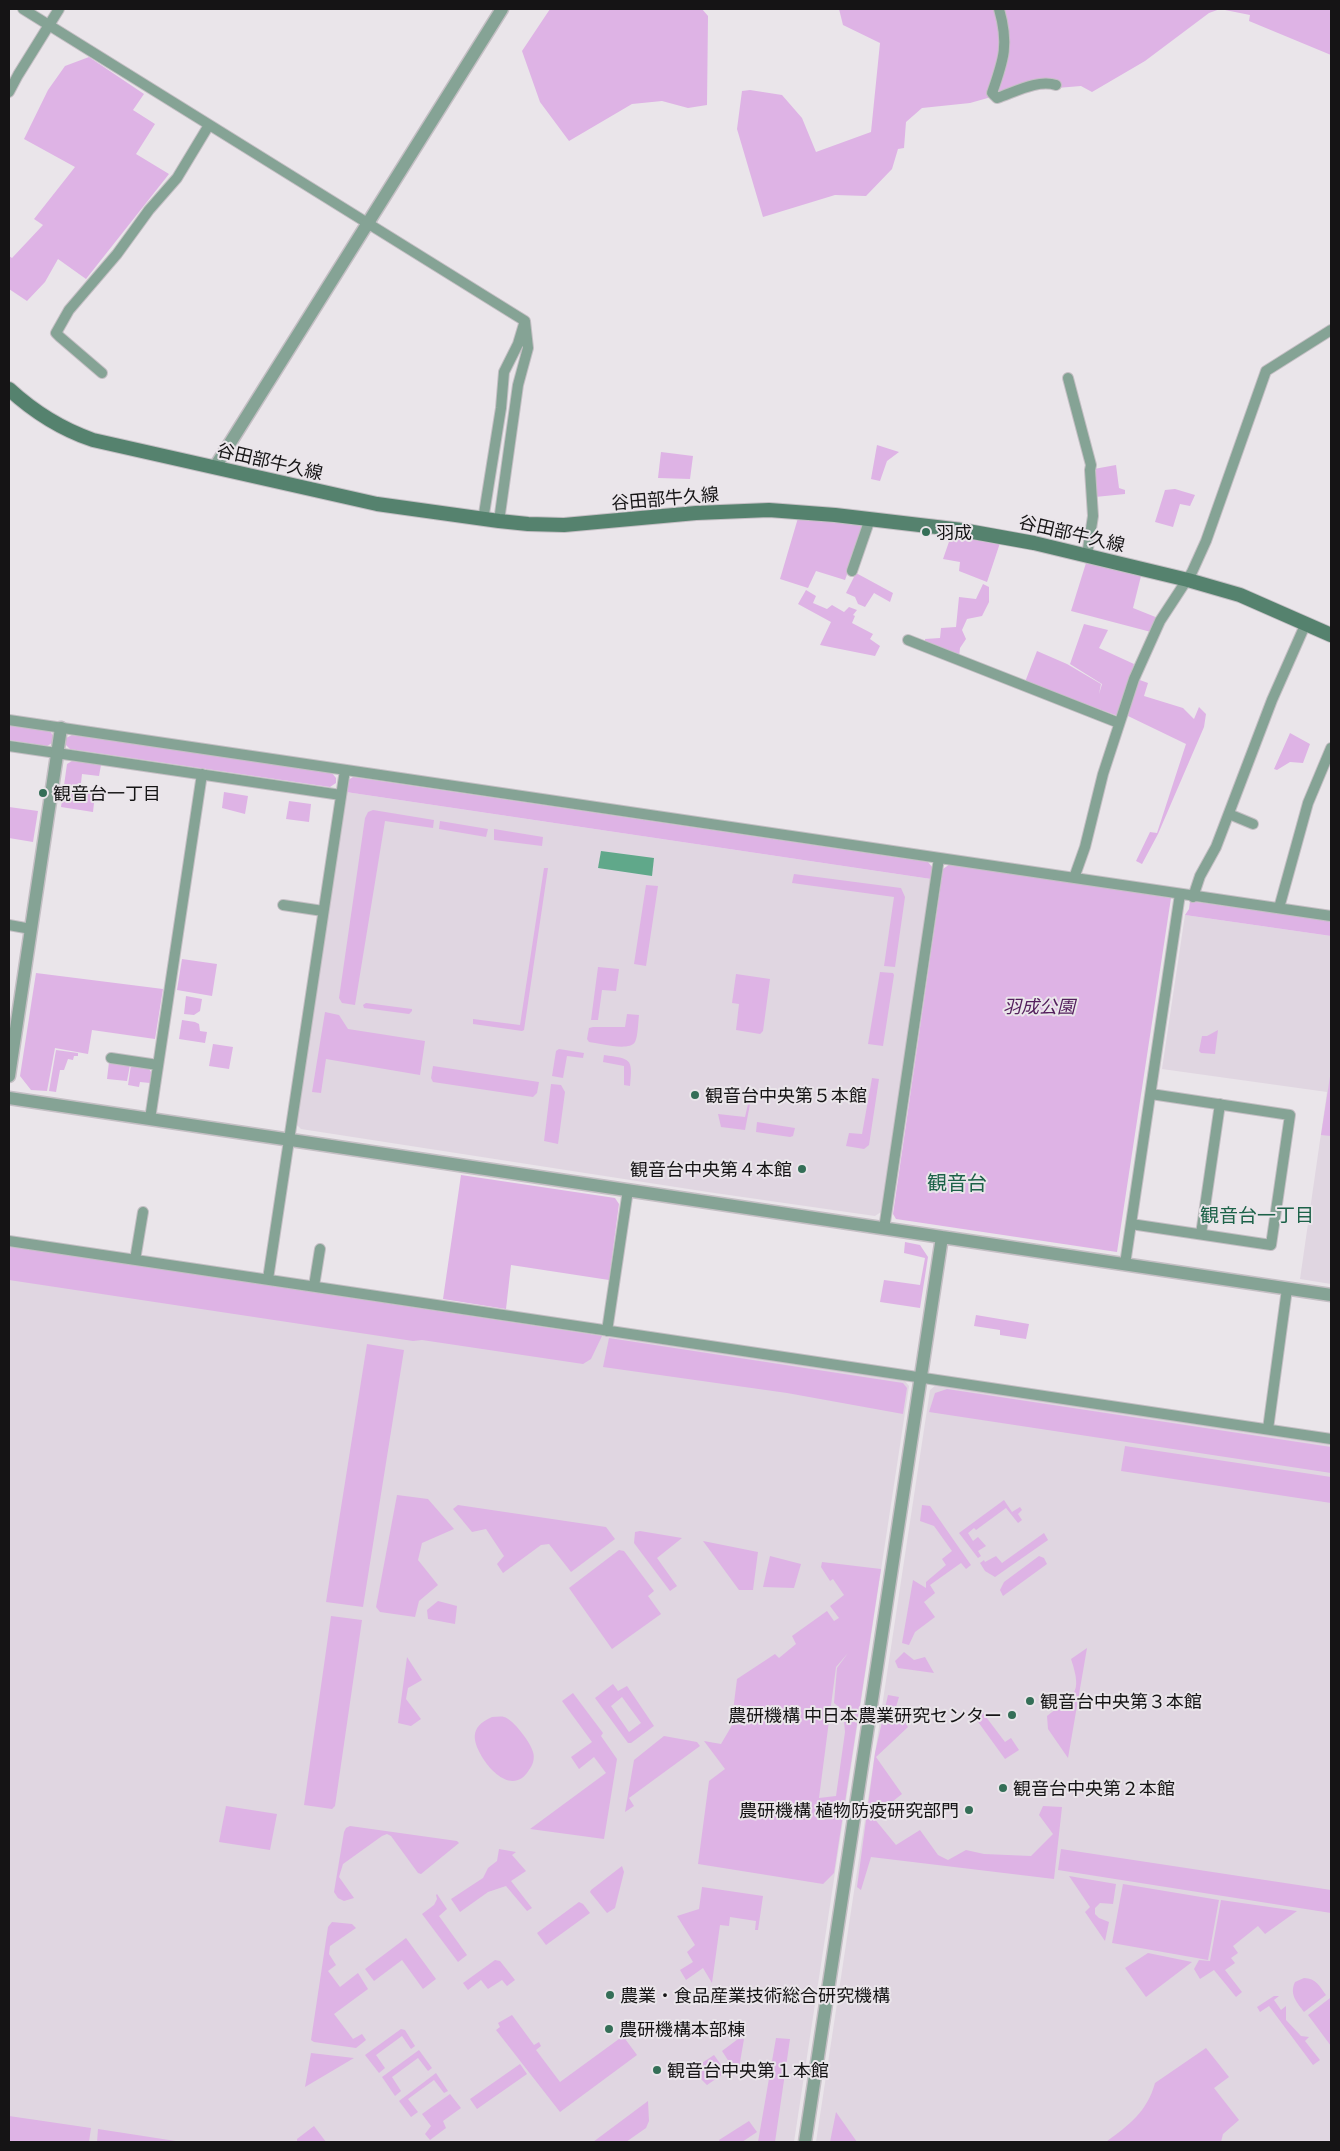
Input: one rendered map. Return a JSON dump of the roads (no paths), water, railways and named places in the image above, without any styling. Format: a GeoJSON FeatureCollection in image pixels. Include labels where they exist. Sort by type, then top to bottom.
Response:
{"type":"FeatureCollection","features":[{"type":"Feature","properties":{"kind":"main road","name":"谷田部牛久線"},"geometry":{"type":"LineString","coordinates":[[9,389],[43,416],[84,437],[377,504],[483,520],[564,524],[696,513],[769,510],[870,519],[998,536],[1188,580],[1240,595],[1331,635]]}},
{"type":"Feature","properties":{"kind":"street"},"geometry":{"type":"LineString","coordinates":[[23,9],[525,321]]}},
{"type":"Feature","properties":{"kind":"street"},"geometry":{"type":"LineString","coordinates":[[9,92],[59,9]]}},
{"type":"Feature","properties":{"kind":"street"},"geometry":{"type":"LineString","coordinates":[[215,468],[502,9]]}},
{"type":"Feature","properties":{"kind":"street"},"geometry":{"type":"LineString","coordinates":[[999,9],[1004,27],[1005,48],[992,93],[997,98],[1038,84],[1049,83],[1056,85]]}},
{"type":"Feature","properties":{"kind":"street"},"geometry":{"type":"LineString","coordinates":[[102,373],[56,333],[69,310],[117,254],[149,210],[177,178],[209,125]]}},
{"type":"Feature","properties":{"kind":"street"},"geometry":{"type":"LineString","coordinates":[[483,520],[501,408],[504,372],[518,344],[525,321]]}},
{"type":"Feature","properties":{"kind":"street"},"geometry":{"type":"LineString","coordinates":[[498,521],[518,385],[528,348],[525,321]]}},
{"type":"Feature","properties":{"kind":"street"},"geometry":{"type":"LineString","coordinates":[[1074,878],[1085,846],[1103,774],[1134,679],[1160,621],[1188,580],[1209,532],[1266,371],[1331,330]]}},
{"type":"Feature","properties":{"kind":"street"},"geometry":{"type":"LineString","coordinates":[[1068,378],[1091,465],[1093,516],[1087,556]]}},
{"type":"Feature","properties":{"kind":"street"},"geometry":{"type":"LineString","coordinates":[[852,571],[870,519]]}},
{"type":"Feature","properties":{"kind":"street"},"geometry":{"type":"LineString","coordinates":[[1193,897],[1200,876],[1216,847],[1272,700],[1306,623]]}},
{"type":"Feature","properties":{"kind":"street"},"geometry":{"type":"LineString","coordinates":[[908,640],[1119,724]]}},
{"type":"Feature","properties":{"kind":"street"},"geometry":{"type":"LineString","coordinates":[[9,720],[1331,916]]}},
{"type":"Feature","properties":{"kind":"street"},"geometry":{"type":"LineString","coordinates":[[9,1076],[61,728]]}},
{"type":"Feature","properties":{"kind":"street"},"geometry":{"type":"LineString","coordinates":[[9,746],[341,795]]}},
{"type":"Feature","properties":{"kind":"street"},"geometry":{"type":"LineString","coordinates":[[1279,908],[1308,803],[1331,748]]}},
{"type":"Feature","properties":{"kind":"street"},"geometry":{"type":"LineString","coordinates":[[268,1280],[345,770]]}},
{"type":"Feature","properties":{"kind":"street"},"geometry":{"type":"LineString","coordinates":[[150,1119],[202,774]]}},
{"type":"Feature","properties":{"kind":"street"},"geometry":{"type":"LineString","coordinates":[[1229,814],[1253,824]]}},
{"type":"Feature","properties":{"kind":"street"},"geometry":{"type":"LineString","coordinates":[[884,1229],[939,858]]}},
{"type":"Feature","properties":{"kind":"street"},"geometry":{"type":"LineString","coordinates":[[1125,1264],[1180,894]]}},
{"type":"Feature","properties":{"kind":"street"},"geometry":{"type":"LineString","coordinates":[[283,905],[323,911]]}},
{"type":"Feature","properties":{"kind":"street"},"geometry":{"type":"LineString","coordinates":[[9,925],[31,929]]}},
{"type":"Feature","properties":{"kind":"street"},"geometry":{"type":"LineString","coordinates":[[111,1058],[158,1065]]}},
{"type":"Feature","properties":{"kind":"street"},"geometry":{"type":"LineString","coordinates":[[1132,1224],[1271,1245],[1290,1115],[1151,1094]]}},
{"type":"Feature","properties":{"kind":"street"},"geometry":{"type":"LineString","coordinates":[[9,1098],[1331,1295]]}},
{"type":"Feature","properties":{"kind":"street"},"geometry":{"type":"LineString","coordinates":[[1202,1234],[1220,1104]]}},
{"type":"Feature","properties":{"kind":"street"},"geometry":{"type":"LineString","coordinates":[[607,1331],[628,1190]]}},
{"type":"Feature","properties":{"kind":"street"},"geometry":{"type":"LineString","coordinates":[[135,1260],[143,1212]]}},
{"type":"Feature","properties":{"kind":"street"},"geometry":{"type":"LineString","coordinates":[[805,2142],[942,1237]]}},
{"type":"Feature","properties":{"kind":"street"},"geometry":{"type":"LineString","coordinates":[[9,1241],[1331,1439]]}},
{"type":"Feature","properties":{"kind":"street"},"geometry":{"type":"LineString","coordinates":[[314,1286],[320,1249]]}},
{"type":"Feature","properties":{"kind":"street"},"geometry":{"type":"LineString","coordinates":[[1268,1429],[1287,1289]]}},
{"type":"Feature","properties":{"kind":"place","name":"羽成"},"geometry":{"type":"Point","coordinates":[926,532]}},
{"type":"Feature","properties":{"kind":"place","name":"観音台一丁目"},"geometry":{"type":"Point","coordinates":[43,793]}},
{"type":"Feature","properties":{"kind":"place","name":"観音台中央第５本館"},"geometry":{"type":"Point","coordinates":[695,1095]}},
{"type":"Feature","properties":{"kind":"place","name":"観音台中央第４本館"},"geometry":{"type":"Point","coordinates":[802,1169]}},
{"type":"Feature","properties":{"kind":"place","name":"観音台中央第３本館"},"geometry":{"type":"Point","coordinates":[1030,1701]}},
{"type":"Feature","properties":{"kind":"place","name":"農研機構 中日本農業研究センター"},"geometry":{"type":"Point","coordinates":[1012,1715]}},
{"type":"Feature","properties":{"kind":"place","name":"観音台中央第２本館"},"geometry":{"type":"Point","coordinates":[1003,1788]}},
{"type":"Feature","properties":{"kind":"place","name":"農研機構 植物防疫研究部門"},"geometry":{"type":"Point","coordinates":[969,1810]}},
{"type":"Feature","properties":{"kind":"place","name":"農業・食品産業技術総合研究機構"},"geometry":{"type":"Point","coordinates":[610,1995]}},
{"type":"Feature","properties":{"kind":"place","name":"農研機構本部棟"},"geometry":{"type":"Point","coordinates":[609,2029]}},
{"type":"Feature","properties":{"kind":"place","name":"観音台中央第１本館"},"geometry":{"type":"Point","coordinates":[657,2070]}},
{"type":"Feature","properties":{"kind":"district","name":"観音台"},"geometry":{"type":"Point","coordinates":[957,1182]}},
{"type":"Feature","properties":{"kind":"district","name":"観音台一丁目"},"geometry":{"type":"Point","coordinates":[1257,1215]}},
{"type":"Feature","properties":{"kind":"park label","name":"羽成公園"},"geometry":{"type":"Point","coordinates":[1039,1006]}}]}
